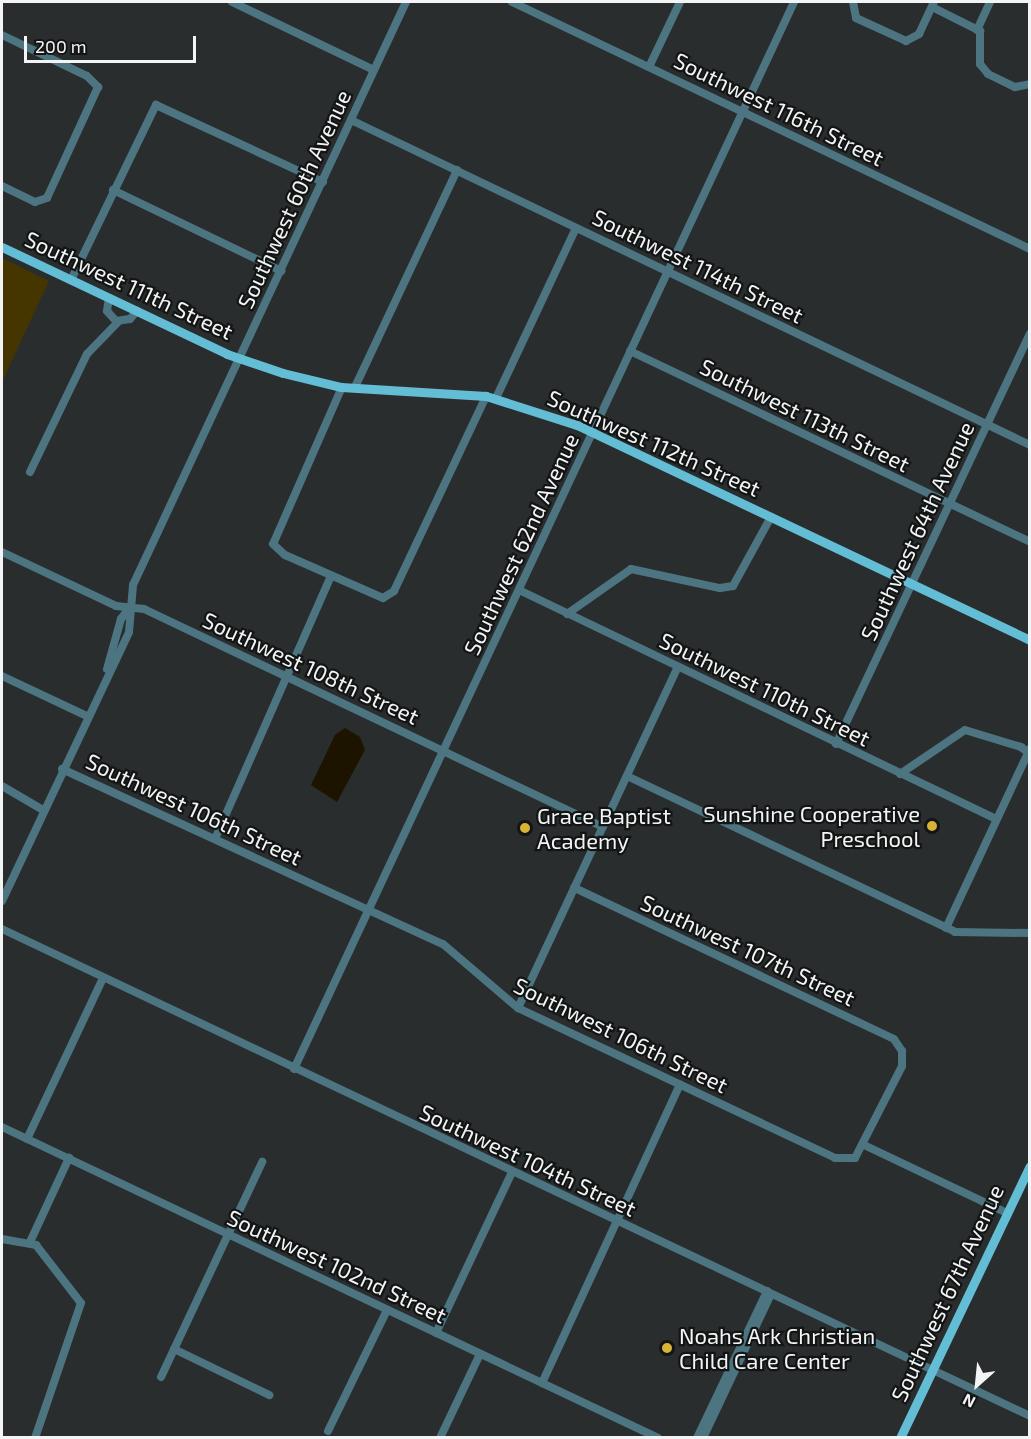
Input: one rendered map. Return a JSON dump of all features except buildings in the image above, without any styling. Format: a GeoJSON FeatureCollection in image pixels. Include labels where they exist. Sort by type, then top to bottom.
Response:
{"type":"FeatureCollection","features":[{"type":"Feature","properties":{"kind":"main road","name":"Southwest 111th Street"},"geometry":{"type":"LineString","coordinates":[[2,246],[240,359]]}},
{"type":"Feature","properties":{"kind":"main road","name":"Southwest 112th Street"},"geometry":{"type":"LineString","coordinates":[[240,359],[342,387],[496,398],[593,432],[1029,640]]}},
{"type":"Feature","properties":{"kind":"main road","name":"Southwest 67th Avenue"},"geometry":{"type":"LineString","coordinates":[[900,1437],[1029,1166]]}},
{"type":"Feature","properties":{"kind":"street"},"geometry":{"type":"LineString","coordinates":[[232,2],[374,69]]}},
{"type":"Feature","properties":{"kind":"street","name":"Southwest 60th Avenue"},"geometry":{"type":"LineString","coordinates":[[2,901],[133,620],[130,607],[133,585],[406,2]]}},
{"type":"Feature","properties":{"kind":"street","name":"Southwest 116th Street"},"geometry":{"type":"LineString","coordinates":[[512,2],[1029,249]]}},
{"type":"Feature","properties":{"kind":"street"},"geometry":{"type":"LineString","coordinates":[[649,67],[680,2]]}},
{"type":"Feature","properties":{"kind":"street","name":"Southwest 62nd Avenue"},"geometry":{"type":"LineString","coordinates":[[294,1069],[794,2]]}},
{"type":"Feature","properties":{"kind":"street"},"geometry":{"type":"LineString","coordinates":[[853,2],[852,13],[910,41],[933,4],[977,30],[984,38],[984,71],[1015,87],[1029,84]]}},
{"type":"Feature","properties":{"kind":"street"},"geometry":{"type":"LineString","coordinates":[[977,30],[990,2]]}},
{"type":"Feature","properties":{"kind":"street"},"geometry":{"type":"LineString","coordinates":[[2,35],[97,84],[45,201],[2,186]]}},
{"type":"Feature","properties":{"kind":"street"},"geometry":{"type":"LineString","coordinates":[[71,280],[156,105],[323,182]]}},
{"type":"Feature","properties":{"kind":"street","name":"Southwest 114th Street"},"geometry":{"type":"LineString","coordinates":[[351,120],[1029,445]]}},
{"type":"Feature","properties":{"kind":"street"},"geometry":{"type":"LineString","coordinates":[[355,387],[457,170]]}},
{"type":"Feature","properties":{"kind":"street"},"geometry":{"type":"LineString","coordinates":[[113,190],[281,271]]}},
{"type":"Feature","properties":{"kind":"street"},"geometry":{"type":"LineString","coordinates":[[496,398],[576,228]]}},
{"type":"Feature","properties":{"kind":"street"},"geometry":{"type":"LineString","coordinates":[[109,298],[115,320]]}},
{"type":"Feature","properties":{"kind":"street"},"geometry":{"type":"LineString","coordinates":[[30,472],[87,354],[109,331],[115,320],[137,311]]}},
{"type":"Feature","properties":{"kind":"street","name":"Southwest 64th Avenue"},"geometry":{"type":"LineString","coordinates":[[836,744],[1029,333]]}},
{"type":"Feature","properties":{"kind":"street","name":"Southwest 113th Street"},"geometry":{"type":"LineString","coordinates":[[630,351],[1029,542]]}},
{"type":"Feature","properties":{"kind":"street"},"geometry":{"type":"LineString","coordinates":[[342,387],[273,544],[331,576],[388,597],[486,396]]}},
{"type":"Feature","properties":{"kind":"street"},"geometry":{"type":"LineString","coordinates":[[567,614],[631,569],[730,588],[743,577],[771,517]]}},
{"type":"Feature","properties":{"kind":"street","name":"Southwest 108th Street"},"geometry":{"type":"LineString","coordinates":[[2,552],[116,606],[130,607],[288,677],[603,827]]}},
{"type":"Feature","properties":{"kind":"street"},"geometry":{"type":"LineString","coordinates":[[215,839],[331,576]]}},
{"type":"Feature","properties":{"kind":"street","name":"Southwest 110th Street"},"geometry":{"type":"LineString","coordinates":[[519,590],[996,819]]}},
{"type":"Feature","properties":{"kind":"street"},"geometry":{"type":"LineString","coordinates":[[518,1008],[678,667]]}},
{"type":"Feature","properties":{"kind":"street"},"geometry":{"type":"LineString","coordinates":[[2,676],[87,716]]}},
{"type":"Feature","properties":{"kind":"street"},"geometry":{"type":"LineString","coordinates":[[900,774],[965,730],[1029,752],[946,928]]}},
{"type":"Feature","properties":{"kind":"street","name":"Southwest 106th Street"},"geometry":{"type":"LineString","coordinates":[[63,769],[453,950],[518,1008],[841,1160],[855,1158],[864,1144]]}},
{"type":"Feature","properties":{"kind":"street"},"geometry":{"type":"LineString","coordinates":[[627,776],[946,928],[968,935],[1029,933]]}},
{"type":"Feature","properties":{"kind":"street"},"geometry":{"type":"LineString","coordinates":[[2,786],[45,807]]}},
{"type":"Feature","properties":{"kind":"street","name":"Southwest 107th Street"},"geometry":{"type":"LineString","coordinates":[[574,888],[886,1034],[902,1051],[900,1070],[864,1144]]}},
{"type":"Feature","properties":{"kind":"street","name":"Southwest 104th Street"},"geometry":{"type":"LineString","coordinates":[[2,931],[1029,1416]]}},
{"type":"Feature","properties":{"kind":"street"},"geometry":{"type":"LineString","coordinates":[[27,1139],[103,978]]}},
{"type":"Feature","properties":{"kind":"street"},"geometry":{"type":"LineString","coordinates":[[542,1383],[680,1084]]}},
{"type":"Feature","properties":{"kind":"street","name":"Southwest 102nd Street"},"geometry":{"type":"LineString","coordinates":[[2,1127],[658,1437]]}},
{"type":"Feature","properties":{"kind":"street"},"geometry":{"type":"LineString","coordinates":[[864,1144],[1007,1213]]}},
{"type":"Feature","properties":{"kind":"street"},"geometry":{"type":"LineString","coordinates":[[30,1242],[69,1158]]}},
{"type":"Feature","properties":{"kind":"street"},"geometry":{"type":"LineString","coordinates":[[161,1377],[262,1162]]}},
{"type":"Feature","properties":{"kind":"street"},"geometry":{"type":"LineString","coordinates":[[436,1333],[512,1172]]}},
{"type":"Feature","properties":{"kind":"street"},"geometry":{"type":"LineString","coordinates":[[2,1239],[30,1242],[81,1303],[34,1437]]}},
{"type":"Feature","properties":{"kind":"street"},"geometry":{"type":"LineString","coordinates":[[697,1437],[769,1292]]}},
{"type":"Feature","properties":{"kind":"street"},"geometry":{"type":"LineString","coordinates":[[703,1437],[769,1292]]}},
{"type":"Feature","properties":{"kind":"street"},"geometry":{"type":"LineString","coordinates":[[328,1431],[387,1310]]}},
{"type":"Feature","properties":{"kind":"street"},"geometry":{"type":"LineString","coordinates":[[174,1349],[269,1395]]}},
{"type":"Feature","properties":{"kind":"street"},"geometry":{"type":"LineString","coordinates":[[440,1437],[480,1354]]}},
{"type":"Feature","properties":{"kind":"shaded area"},"geometry":{"type":"Polygon","coordinates":[[[2,258],[49,281],[2,382],[2,258]]]}},
{"type":"Feature","properties":{"kind":"shaded area"},"geometry":{"type":"Polygon","coordinates":[[[345,728],[360,737],[365,750],[337,802],[311,785],[335,735],[345,728]]]}},
{"type":"Feature","properties":{"kind":"place","name":"Sunshine Cooperative Preschool"},"geometry":{"type":"Point","coordinates":[932,826]}},
{"type":"Feature","properties":{"kind":"place","name":"Grace Baptist Academy"},"geometry":{"type":"Point","coordinates":[525,828]}},
{"type":"Feature","properties":{"kind":"place","name":"Noahs Ark Christian Child Care Center"},"geometry":{"type":"Point","coordinates":[667,1348]}}]}
